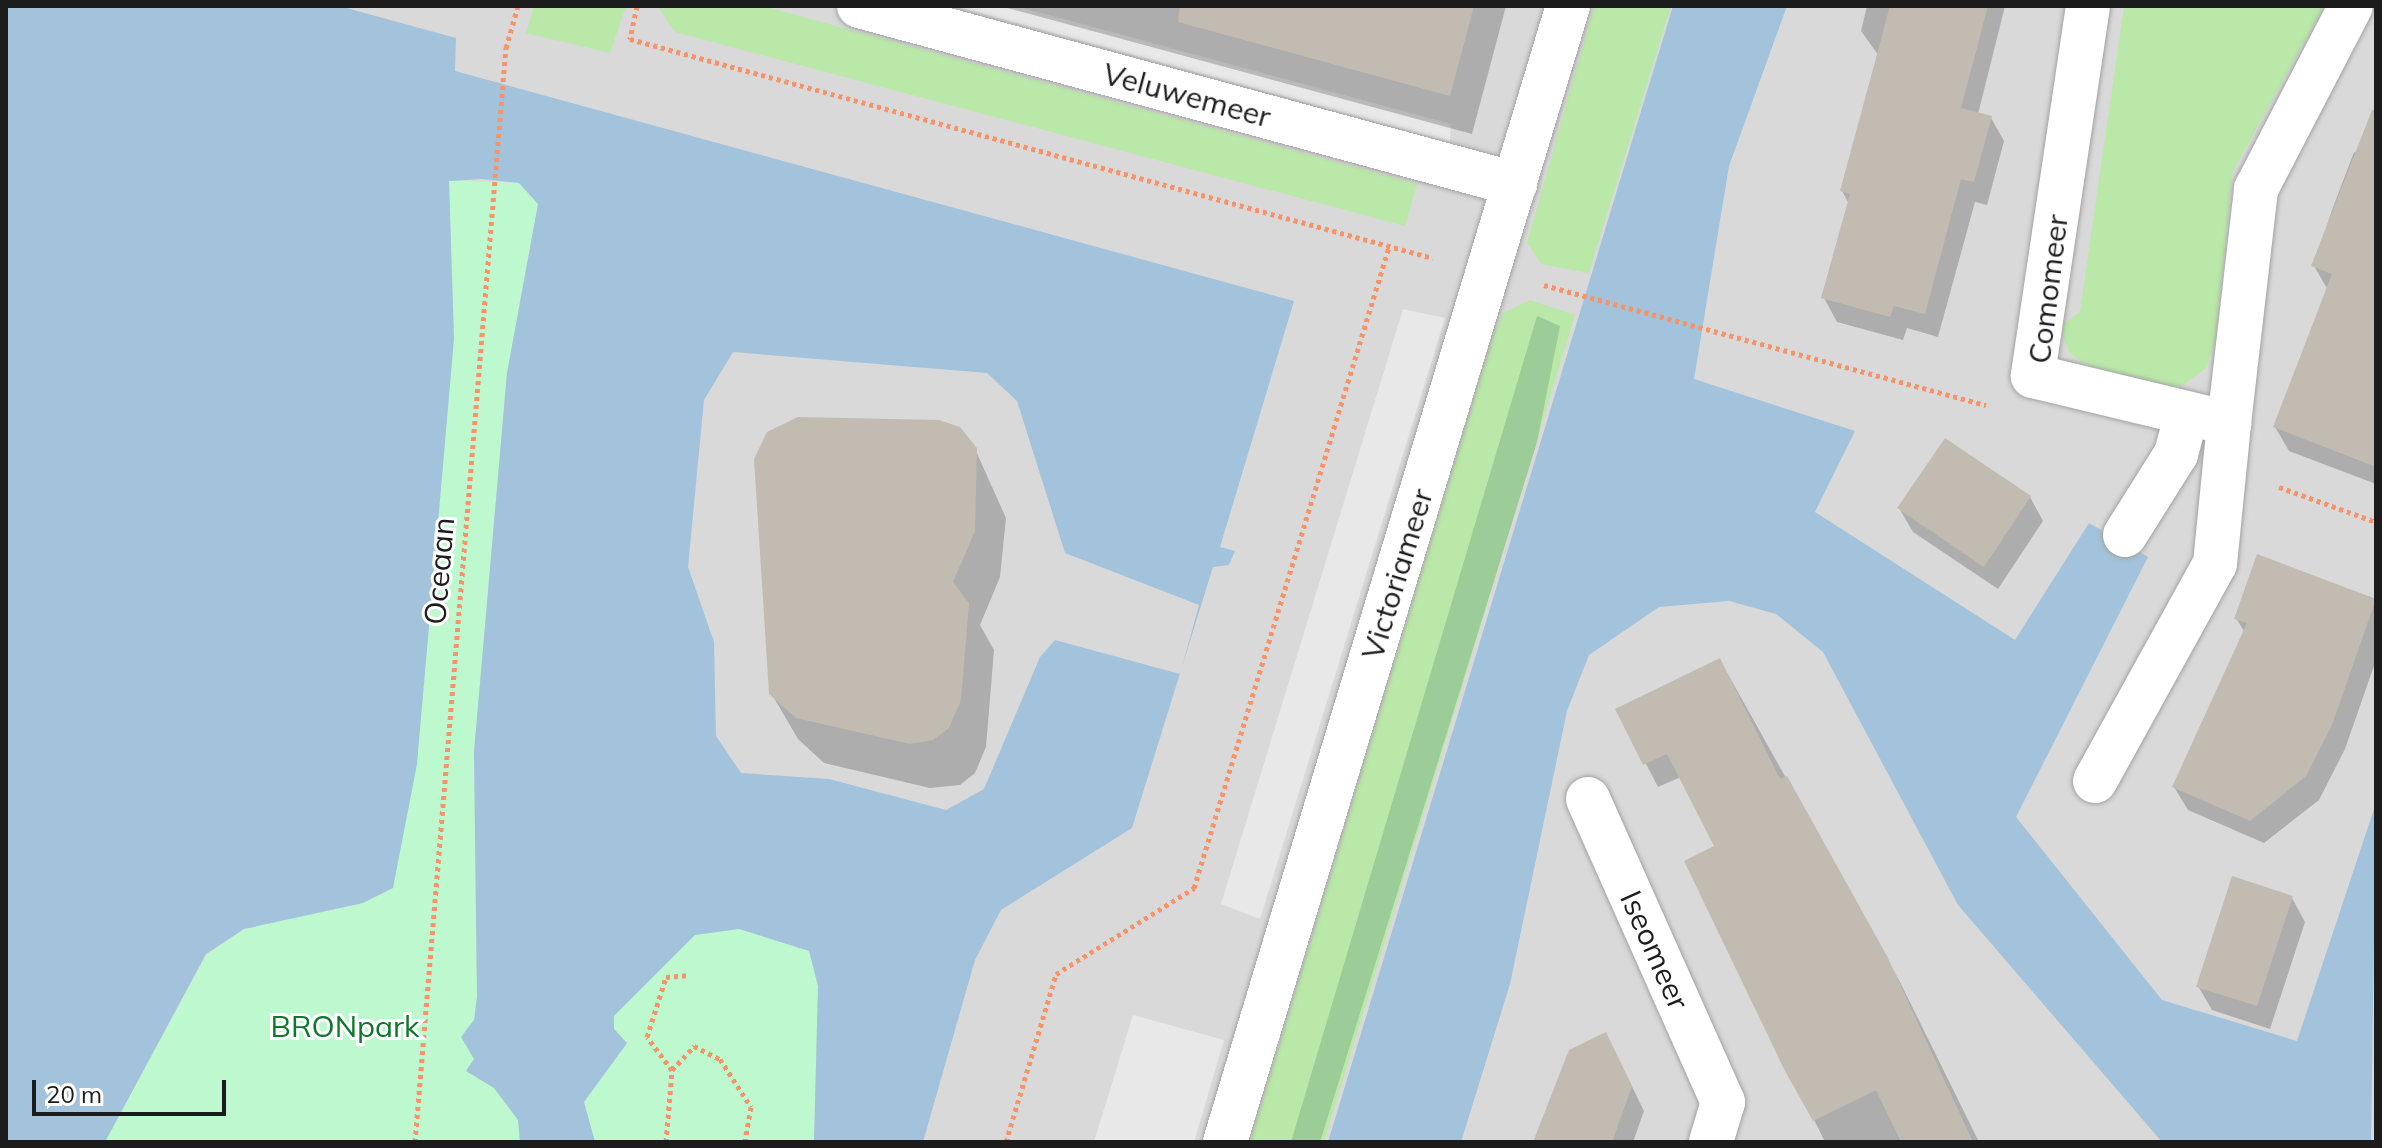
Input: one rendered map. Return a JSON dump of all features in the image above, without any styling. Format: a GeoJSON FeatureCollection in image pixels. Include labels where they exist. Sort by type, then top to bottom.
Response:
{"type":"FeatureCollection","features":[{"type":"Feature","properties":{"kind":"street","name":"Veluwemeer"},"geometry":{"type":"LineString","coordinates":[[859,6],[1515,184]]}},
{"type":"Feature","properties":{"kind":"street","name":"Victoriameer"},"geometry":{"type":"LineString","coordinates":[[1225,1142],[1568,6]]}},
{"type":"Feature","properties":{"kind":"street","name":"Comomeer"},"geometry":{"type":"LineString","coordinates":[[2088,6],[2033,376],[2229,423]]}},
{"type":"Feature","properties":{"kind":"street"},"geometry":{"type":"LineString","coordinates":[[2095,781],[2215,564],[2256,189],[2351,6]]}},
{"type":"Feature","properties":{"kind":"street"},"geometry":{"type":"LineString","coordinates":[[2125,535],[2176,454],[2187,413]]}},
{"type":"Feature","properties":{"kind":"street","name":"Iseomeer"},"geometry":{"type":"LineString","coordinates":[[1588,799],[1717,1122],[1744,1142]]}},
{"type":"Feature","properties":{"kind":"path","name":"Oceaan"},"geometry":{"type":"LineString","coordinates":[[415,1142],[490,221],[506,48],[518,6]]}},
{"type":"Feature","properties":{"kind":"path"},"geometry":{"type":"LineString","coordinates":[[637,6],[630,39],[1488,272]]}},
{"type":"Feature","properties":{"kind":"path"},"geometry":{"type":"LineString","coordinates":[[1006,1142],[1056,974],[1194,888],[1389,247]]}},
{"type":"Feature","properties":{"kind":"path"},"geometry":{"type":"LineString","coordinates":[[1543,284],[2026,416],[2033,376]]}},
{"type":"Feature","properties":{"kind":"path"},"geometry":{"type":"LineString","coordinates":[[672,1070],[647,1037],[666,977],[687,975]]}},
{"type":"Feature","properties":{"kind":"path"},"geometry":{"type":"LineString","coordinates":[[666,1142],[672,1070],[694,1046],[720,1059],[751,1107],[745,1142]]}},
{"type":"Feature","properties":{"kind":"shaded area"},"geometry":{"type":"Polygon","coordinates":[[[6,6],[2376,6],[2376,1142],[6,1142],[6,6]]]}},
{"type":"Feature","properties":{"kind":"shaded area"},"geometry":{"type":"Polygon","coordinates":[[[954,6],[1016,6],[1451,124],[1450,142],[954,6]]]}},
{"type":"Feature","properties":{"kind":"shaded area"},"geometry":{"type":"Polygon","coordinates":[[[1403,309],[1445,318],[1260,919],[1221,904],[1403,309]]]}},
{"type":"Feature","properties":{"kind":"shaded area"},"geometry":{"type":"Polygon","coordinates":[[[1133,1015],[1224,1040],[1194,1142],[1094,1142],[1133,1015]]]}},
{"type":"Feature","properties":{"kind":"green space"},"geometry":{"type":"Polygon","coordinates":[[[534,6],[626,6],[610,53],[526,33],[534,6]]]}},
{"type":"Feature","properties":{"kind":"green space"},"geometry":{"type":"Polygon","coordinates":[[[763,6],[1417,184],[1405,226],[675,32],[659,8],[763,6]]]}},
{"type":"Feature","properties":{"kind":"green space"},"geometry":{"type":"Polygon","coordinates":[[[1594,6],[1671,6],[1589,273],[1541,264],[1527,243],[1594,6]]]}},
{"type":"Feature","properties":{"kind":"green space"},"geometry":{"type":"Polygon","coordinates":[[[2124,6],[2324,6],[2232,173],[2216,341],[2206,368],[2182,386],[2144,389],[2090,367],[2070,354],[2059,327],[2080,312],[2124,6]]]}},
{"type":"Feature","properties":{"kind":"green space","name":"BRONpark"},"geometry":{"type":"Polygon","coordinates":[[[449,180],[519,183],[538,204],[507,373],[474,752],[477,997],[474,1059],[466,1071],[494,1088],[518,1120],[520,1142],[105,1142],[206,955],[244,929],[363,903],[454,339],[449,180]]]}},
{"type":"Feature","properties":{"kind":"green space"},"geometry":{"type":"Polygon","coordinates":[[[1530,300],[1575,315],[1324,1142],[1250,1142],[1493,336],[1503,313],[1530,300]]]}},
{"type":"Feature","properties":{"kind":"green space"},"geometry":{"type":"Polygon","coordinates":[[[1537,316],[1560,326],[1537,442],[1320,1142],[1291,1142],[1537,316]]]}},
{"type":"Feature","properties":{"kind":"green space"},"geometry":{"type":"Polygon","coordinates":[[[739,929],[809,950],[818,986],[814,1142],[595,1142],[584,1102],[627,1043],[614,1029],[614,1016],[695,935],[739,929]]]}},
{"type":"Feature","properties":{"kind":"water"},"geometry":{"type":"Polygon","coordinates":[[[6,6],[339,6],[456,38],[455,71],[1294,301],[1220,547],[1235,551],[1229,565],[1213,567],[1182,668],[1199,605],[1065,553],[1017,401],[987,373],[733,352],[704,400],[688,567],[714,642],[716,736],[741,773],[829,779],[946,810],[984,789],[1040,657],[1055,640],[1180,674],[1132,828],[1001,910],[975,960],[923,1142],[814,1142],[818,986],[809,951],[739,929],[695,935],[614,1016],[614,1029],[627,1043],[584,1102],[595,1142],[520,1142],[518,1120],[494,1088],[466,1071],[474,1059],[461,1037],[474,1020],[477,997],[474,752],[507,373],[538,204],[519,183],[482,179],[449,181],[454,339],[417,764],[393,888],[363,903],[244,929],[206,954],[105,1142],[6,1142],[6,6]]]}},
{"type":"Feature","properties":{"kind":"water"},"geometry":{"type":"Polygon","coordinates":[[[1673,6],[1787,6],[1729,166],[1694,379],[1855,431],[1815,512],[2015,640],[2089,523],[2148,557],[2016,817],[2162,1000],[2297,1041],[2376,803],[2371,1142],[2162,1142],[1958,905],[1823,652],[1776,614],[1729,601],[1659,607],[1589,655],[1567,711],[1510,984],[1461,1142],[1328,1142],[1673,6]]]}},
{"type":"Feature","properties":{"kind":"building"},"geometry":{"type":"Polygon","coordinates":[[[1180,6],[1474,6],[1450,96],[1178,22],[1180,6]]]}},
{"type":"Feature","properties":{"kind":"building"},"geometry":{"type":"Polygon","coordinates":[[[1890,6],[1988,6],[1961,108],[1992,116],[1974,182],[1961,179],[1925,314],[1894,306],[1890,317],[1821,298],[1850,194],[1840,191],[1890,6]]]}},
{"type":"Feature","properties":{"kind":"building"},"geometry":{"type":"Polygon","coordinates":[[[2372,110],[2376,110],[2376,467],[2273,427],[2332,274],[2311,266],[2372,110]]]}},
{"type":"Feature","properties":{"kind":"building"},"geometry":{"type":"Polygon","coordinates":[[[798,417],[939,420],[960,427],[977,448],[975,531],[953,582],[969,603],[961,700],[949,728],[933,740],[910,744],[796,718],[769,694],[754,459],[767,432],[798,417]]]}},
{"type":"Feature","properties":{"kind":"building"},"geometry":{"type":"Polygon","coordinates":[[[1945,438],[2031,496],[1984,567],[1897,508],[1945,438]]]}},
{"type":"Feature","properties":{"kind":"building"},"geometry":{"type":"Polygon","coordinates":[[[2257,554],[2376,599],[2332,725],[2306,776],[2250,821],[2172,787],[2247,623],[2234,619],[2257,554]]]}},
{"type":"Feature","properties":{"kind":"building"},"geometry":{"type":"Polygon","coordinates":[[[1720,658],[1780,779],[1787,776],[1887,956],[1973,1142],[1901,1142],[1876,1090],[1813,1121],[1785,1071],[1684,861],[1714,846],[1667,754],[1643,765],[1615,709],[1720,658]]]}},
{"type":"Feature","properties":{"kind":"building"},"geometry":{"type":"Polygon","coordinates":[[[2232,876],[2293,896],[2257,1006],[2196,987],[2232,876]]]}},
{"type":"Feature","properties":{"kind":"building"},"geometry":{"type":"Polygon","coordinates":[[[1606,1032],[1632,1086],[1612,1142],[1533,1142],[1569,1050],[1606,1032]]]}}]}
